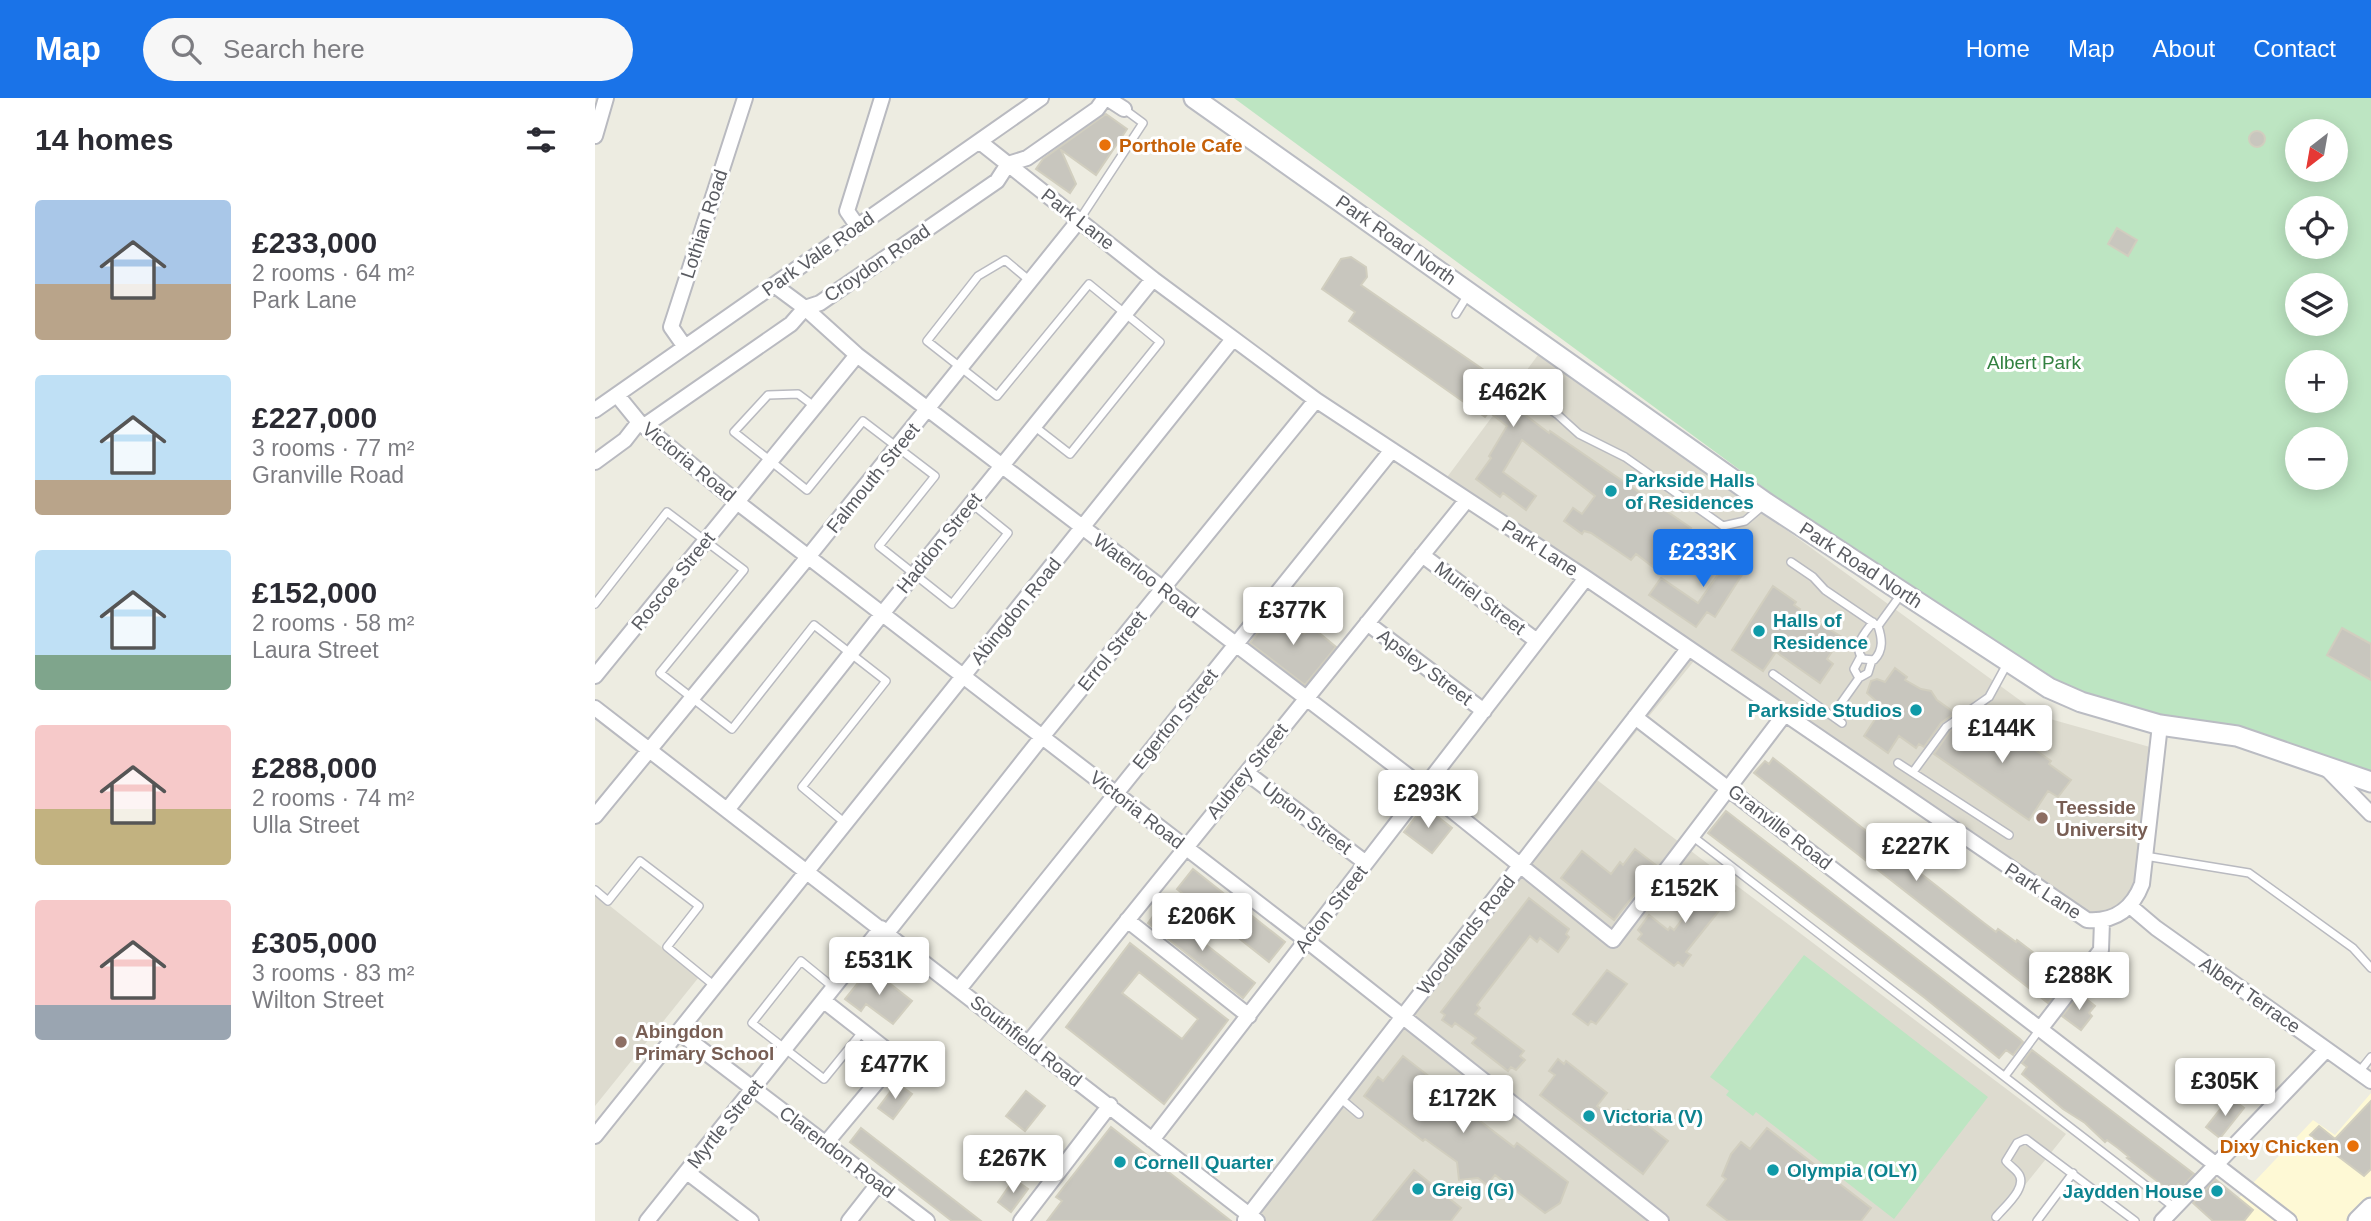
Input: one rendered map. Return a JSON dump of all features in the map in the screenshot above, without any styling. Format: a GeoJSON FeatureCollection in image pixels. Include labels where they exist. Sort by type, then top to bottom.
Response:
{"type":"FeatureCollection","features":[{"type":"Feature","properties":{"kind":"street"},"geometry":{"type":"LineString","coordinates":[[595,136],[606,98]]}},
{"type":"Feature","properties":{"kind":"street","name":"Lothian Road"},"geometry":{"type":"LineString","coordinates":[[685,347],[671,327],[745,98]]}},
{"type":"Feature","properties":{"kind":"street"},"geometry":{"type":"LineString","coordinates":[[858,227],[848,211],[882,98]]}},
{"type":"Feature","properties":{"kind":"street","name":"Park Vale Road"},"geometry":{"type":"LineString","coordinates":[[595,410],[1041,98]]}},
{"type":"Feature","properties":{"kind":"street"},"geometry":{"type":"LineString","coordinates":[[1106,98],[1124,109]]}},
{"type":"Feature","properties":{"kind":"street","name":"Croydon Road"},"geometry":{"type":"LineString","coordinates":[[595,462],[625,440],[641,424],[791,324],[805,308],[820,303],[997,181],[1008,164],[1027,158],[1097,109],[1106,98]]}},
{"type":"Feature","properties":{"kind":"street","name":"Park Road North"},"geometry":{"type":"LineString","coordinates":[[1194,98],[1766,503],[2049,688],[2081,702],[2160,725],[2237,736],[2371,782]]}},
{"type":"Feature","properties":{"kind":"street","name":"Park Lane"},"geometry":{"type":"LineString","coordinates":[[980,142],[1153,279],[1316,400],[1586,578],[2074,913],[2087,920],[2102,921],[2116,916],[2130,906]]}},
{"type":"Feature","properties":{"kind":"street","name":"Falmouth Street"},"geometry":{"type":"LineString","coordinates":[[595,816],[809,557],[1080,219]]}},
{"type":"Feature","properties":{"kind":"street","name":"Haddon Street"},"geometry":{"type":"LineString","coordinates":[[727,810],[881,614],[1153,279]]}},
{"type":"Feature","properties":{"kind":"street","name":"Waterloo Road"},"geometry":{"type":"LineString","coordinates":[[774,285],[805,308],[857,355],[1424,788],[1613,940],[1692,836]]}},
{"type":"Feature","properties":{"kind":"street","name":"Abingdon Road"},"geometry":{"type":"LineString","coordinates":[[807,871],[1233,339]]}},
{"type":"Feature","properties":{"kind":"street","name":"Roscoe Street"},"geometry":{"type":"LineString","coordinates":[[595,676],[857,355]]}},
{"type":"Feature","properties":{"kind":"street","name":"Victoria Road"},"geometry":{"type":"LineString","coordinates":[[617,395],[641,424],[737,502],[1306,940],[1661,1221]]}},
{"type":"Feature","properties":{"kind":"street","name":"Errol Street"},"geometry":{"type":"LineString","coordinates":[[884,930],[1316,400]]}},
{"type":"Feature","properties":{"kind":"street","name":"Egerton Street"},"geometry":{"type":"LineString","coordinates":[[959,989],[1392,450]]}},
{"type":"Feature","properties":{"kind":"street","name":"Aubrey Street"},"geometry":{"type":"LineString","coordinates":[[1029,1042],[1466,500]]}},
{"type":"Feature","properties":{"kind":"street","name":"Muriel Street"},"geometry":{"type":"LineString","coordinates":[[1422,555],[1537,641]]}},
{"type":"Feature","properties":{"kind":"street","name":"Acton Street"},"geometry":{"type":"LineString","coordinates":[[1152,1140],[1586,578]]}},
{"type":"Feature","properties":{"kind":"street","name":"Apsley Street"},"geometry":{"type":"LineString","coordinates":[[1367,623],[1484,711]]}},
{"type":"Feature","properties":{"kind":"street","name":"Woodlands Road"},"geometry":{"type":"LineString","coordinates":[[1250,1219],[1340,1098],[1688,649]]}},
{"type":"Feature","properties":{"kind":"street","name":"Southfield Road"},"geometry":{"type":"LineString","coordinates":[[595,708],[1110,1105],[1250,1219]]}},
{"type":"Feature","properties":{"kind":"street"},"geometry":{"type":"LineString","coordinates":[[1692,836],[1784,715]]}},
{"type":"Feature","properties":{"kind":"street","name":"Granville Road"},"geometry":{"type":"LineString","coordinates":[[1635,717],[2289,1221]]}},
{"type":"Feature","properties":{"kind":"street"},"geometry":{"type":"LineString","coordinates":[[2130,906],[2142,884],[2160,725]]}},
{"type":"Feature","properties":{"kind":"street"},"geometry":{"type":"LineString","coordinates":[[2326,768],[2371,814]]}},
{"type":"Feature","properties":{"kind":"street","name":"Upton Street"},"geometry":{"type":"LineString","coordinates":[[1247,773],[1367,863]]}},
{"type":"Feature","properties":{"kind":"street"},"geometry":{"type":"LineString","coordinates":[[595,1136],[807,871]]}},
{"type":"Feature","properties":{"kind":"street","name":"Albert Terrace"},"geometry":{"type":"LineString","coordinates":[[2130,906],[2156,928],[2365,1077]]}},
{"type":"Feature","properties":{"kind":"street"},"geometry":{"type":"LineString","coordinates":[[1127,920],[1249,1016]]}},
{"type":"Feature","properties":{"kind":"street"},"geometry":{"type":"LineString","coordinates":[[2041,1028],[2101,950],[2102,921]]}},
{"type":"Feature","properties":{"kind":"street","name":"Myrtle Street"},"geometry":{"type":"LineString","coordinates":[[647,1221],[834,988],[884,930]]}},
{"type":"Feature","properties":{"kind":"street"},"geometry":{"type":"LineString","coordinates":[[824,1001],[897,1058],[826,1143]]}},
{"type":"Feature","properties":{"kind":"street","name":"Clarendon Road"},"geometry":{"type":"LineString","coordinates":[[680,1032],[927,1221]]}},
{"type":"Feature","properties":{"kind":"street"},"geometry":{"type":"LineString","coordinates":[[2162,1221],[2326,1050]]}},
{"type":"Feature","properties":{"kind":"street"},"geometry":{"type":"LineString","coordinates":[[1021,1221],[1110,1105]]}},
{"type":"Feature","properties":{"kind":"street"},"geometry":{"type":"LineString","coordinates":[[687,1172],[751,1221]]}},
{"type":"Feature","properties":{"kind":"street"},"geometry":{"type":"LineString","coordinates":[[849,1221],[878,1184]]}},
{"type":"Feature","properties":{"kind":"street"},"geometry":{"type":"LineString","coordinates":[[2358,1221],[2371,1208]]}},
{"type":"Feature","properties":{"kind":"lane"},"geometry":{"type":"LineString","coordinates":[[1080,219],[1143,123],[1124,109]]}},
{"type":"Feature","properties":{"kind":"lane"},"geometry":{"type":"LineString","coordinates":[[1030,281],[1005,260],[978,276],[927,341],[997,397],[1089,284],[1160,342],[1070,454],[1034,426]]}},
{"type":"Feature","properties":{"kind":"lane"},"geometry":{"type":"LineString","coordinates":[[1456,314],[1470,293]]}},
{"type":"Feature","properties":{"kind":"lane"},"geometry":{"type":"LineString","coordinates":[[815,407],[798,394],[768,395],[734,432],[807,491],[863,421],[935,476],[879,546],[952,604],[1008,533],[971,503]]}},
{"type":"Feature","properties":{"kind":"lane"},"geometry":{"type":"LineString","coordinates":[[1537,400],[1579,434],[1625,457],[1723,526],[1745,521],[1766,503]]}},
{"type":"Feature","properties":{"kind":"lane"},"geometry":{"type":"LineString","coordinates":[[595,604],[667,512],[744,569],[660,673],[693,699],[732,729],[814,625],[886,681],[802,787],[846,824]]}},
{"type":"Feature","properties":{"kind":"lane"},"geometry":{"type":"LineString","coordinates":[[1791,562],[1813,577],[1825,590],[1875,624],[1881,637],[1881,649],[1878,656],[1872,660],[1868,673],[1859,678],[1832,716]]}},
{"type":"Feature","properties":{"kind":"lane"},"geometry":{"type":"LineString","coordinates":[[1872,660],[1863,659],[1861,656],[1858,649],[1860,640],[1903,592]]}},
{"type":"Feature","properties":{"kind":"lane"},"geometry":{"type":"LineString","coordinates":[[1859,678],[1854,669],[1861,656]]}},
{"type":"Feature","properties":{"kind":"lane"},"geometry":{"type":"LineString","coordinates":[[1913,772],[1947,727],[1989,697],[2008,663]]}},
{"type":"Feature","properties":{"kind":"lane"},"geometry":{"type":"LineString","coordinates":[[1773,674],[1842,723]]}},
{"type":"Feature","properties":{"kind":"lane"},"geometry":{"type":"LineString","coordinates":[[1898,762],[2009,835]]}},
{"type":"Feature","properties":{"kind":"lane"},"geometry":{"type":"LineString","coordinates":[[1692,836],[2175,1208]]}},
{"type":"Feature","properties":{"kind":"lane"},"geometry":{"type":"LineString","coordinates":[[2144,856],[2249,873],[2353,948],[2371,968]]}},
{"type":"Feature","properties":{"kind":"lane"},"geometry":{"type":"LineString","coordinates":[[595,890],[608,901],[640,861],[699,906],[667,947],[716,987]]}},
{"type":"Feature","properties":{"kind":"lane"},"geometry":{"type":"LineString","coordinates":[[834,988],[801,961],[752,1023],[824,1079],[863,1031]]}},
{"type":"Feature","properties":{"kind":"lane"},"geometry":{"type":"LineString","coordinates":[[2005,1076],[2041,1028]]}},
{"type":"Feature","properties":{"kind":"lane"},"geometry":{"type":"LineString","coordinates":[[2365,1077],[2371,1058]]}},
{"type":"Feature","properties":{"kind":"lane"},"geometry":{"type":"LineString","coordinates":[[1340,1098],[1359,1114]]}},
{"type":"Feature","properties":{"kind":"lane"},"geometry":{"type":"LineString","coordinates":[[1996,1217],[2019,1190],[2022,1182],[2019,1174],[2006,1161],[2022,1139],[2031,1140],[2135,1221]]}},
{"type":"Feature","properties":{"kind":"lane"},"geometry":{"type":"LineString","coordinates":[[2037,1221],[2073,1173]]}},
{"type":"Feature","properties":{"kind":"shaded area","name":"Teesside University"},"geometry":{"type":"Polygon","coordinates":[[[1541,351],[2043,717],[2157,749],[2145,856],[2124,912],[2102,921],[2074,913],[1698,656],[1597,780],[2066,1134],[1996,1221],[1240,1221],[1687,649],[1442,484],[1541,351]]]}},
{"type":"Feature","properties":{"kind":"shaded area","name":"Abingdon Primary School"},"geometry":{"type":"Polygon","coordinates":[[[595,894],[699,977],[595,1106],[595,894]]]}},
{"type":"Feature","properties":{"kind":"shaded area"},"geometry":{"type":"Polygon","coordinates":[[[2371,1093],[2371,1221],[2217,1221],[2313,1120],[2335,1135],[2371,1093]]]}},
{"type":"Feature","properties":{"kind":"green space","name":"Albert Park"},"geometry":{"type":"Polygon","coordinates":[[[1234,98],[2371,98],[2371,774],[2050,698],[1234,98]]]}},
{"type":"Feature","properties":{"kind":"green space"},"geometry":{"type":"Polygon","coordinates":[[[1804,955],[1988,1097],[1894,1219],[1756,1112],[1753,1116],[1726,1095],[1729,1091],[1710,1077],[1804,955]]]}},
{"type":"Feature","properties":{"kind":"building"},"geometry":{"type":"Polygon","coordinates":[[[1106,114],[1127,129],[1096,175],[1061,150],[1076,184],[1070,193],[1036,169],[1043,159],[1106,114]]]}},
{"type":"Feature","properties":{"kind":"building"},"geometry":{"type":"Polygon","coordinates":[[[2257,131],[2265,139],[2257,147],[2249,139],[2257,131]]]}},
{"type":"Feature","properties":{"kind":"building"},"geometry":{"type":"Polygon","coordinates":[[[2117,228],[2137,240],[2128,256],[2108,244],[2117,228]]]}},
{"type":"Feature","properties":{"kind":"building"},"geometry":{"type":"Polygon","coordinates":[[[1351,257],[1366,267],[1367,277],[1361,285],[1507,386],[1500,396],[1549,433],[1550,431],[1691,528],[1672,551],[1670,549],[1657,570],[1636,554],[1631,560],[1591,533],[1584,531],[1582,534],[1564,521],[1573,508],[1582,514],[1595,496],[1522,440],[1503,472],[1536,496],[1526,510],[1503,493],[1500,497],[1476,479],[1491,458],[1489,456],[1507,426],[1489,412],[1485,417],[1349,321],[1355,312],[1322,289],[1341,259],[1351,257]]]}},
{"type":"Feature","properties":{"kind":"building"},"geometry":{"type":"Polygon","coordinates":[[[1716,545],[1747,567],[1715,617],[1707,612],[1696,627],[1649,595],[1661,578],[1698,603],[1719,573],[1704,562],[1716,545]]]}},
{"type":"Feature","properties":{"kind":"building"},"geometry":{"type":"Polygon","coordinates":[[[1773,586],[1796,602],[1794,605],[1799,611],[1842,637],[1827,659],[1833,664],[1820,683],[1776,652],[1763,671],[1732,650],[1773,586]]]}},
{"type":"Feature","properties":{"kind":"building"},"geometry":{"type":"Polygon","coordinates":[[[1276,610],[1304,634],[1312,627],[1336,647],[1305,685],[1250,643],[1276,610]]]}},
{"type":"Feature","properties":{"kind":"building"},"geometry":{"type":"Polygon","coordinates":[[[2342,628],[2371,644],[2371,680],[2327,655],[2342,628]]]}},
{"type":"Feature","properties":{"kind":"building","name":"Parkside Studios"},"geometry":{"type":"Polygon","coordinates":[[[1895,668],[1907,677],[1905,680],[1931,691],[1937,700],[1955,713],[1941,723],[1924,747],[1919,744],[1916,748],[1899,736],[1888,753],[1864,736],[1883,707],[1867,693],[1871,681],[1877,679],[1885,682],[1895,668]]]}},
{"type":"Feature","properties":{"kind":"building"},"geometry":{"type":"Polygon","coordinates":[[[1976,715],[1999,731],[2002,727],[2051,761],[2049,764],[2071,780],[2058,797],[2048,791],[2029,820],[1934,754],[1950,731],[1966,721],[1970,724],[1976,715]]]}},
{"type":"Feature","properties":{"kind":"building"},"geometry":{"type":"Polygon","coordinates":[[[1773,758],[1996,932],[1998,929],[2016,942],[2017,940],[2063,975],[2054,986],[2059,989],[2048,1003],[1754,773],[1765,761],[1769,764],[1773,758]]]}},
{"type":"Feature","properties":{"kind":"building"},"geometry":{"type":"Polygon","coordinates":[[[1424,806],[1452,828],[1432,853],[1404,832],[1424,806]]]}},
{"type":"Feature","properties":{"kind":"building"},"geometry":{"type":"Polygon","coordinates":[[[1726,811],[2020,1039],[2023,1042],[2013,1055],[2006,1050],[1999,1058],[1925,998],[1708,833],[1726,811]]]}},
{"type":"Feature","properties":{"kind":"building"},"geometry":{"type":"Polygon","coordinates":[[[1635,849],[1657,866],[1614,920],[1561,878],[1582,851],[1611,874],[1620,862],[1623,865],[1635,849]]]}},
{"type":"Feature","properties":{"kind":"building"},"geometry":{"type":"Polygon","coordinates":[[[1193,869],[1285,942],[1269,962],[1177,889],[1193,869]]]}},
{"type":"Feature","properties":{"kind":"building"},"geometry":{"type":"Polygon","coordinates":[[[1720,880],[1735,891],[1686,952],[1691,955],[1683,966],[1678,962],[1674,966],[1638,939],[1642,934],[1638,930],[1649,915],[1668,930],[1670,927],[1674,930],[1711,881],[1716,885],[1720,880]]]}},
{"type":"Feature","properties":{"kind":"building"},"geometry":{"type":"Polygon","coordinates":[[[1529,898],[1569,929],[1566,934],[1569,937],[1558,952],[1540,938],[1537,942],[1530,936],[1477,1005],[1480,1008],[1475,1014],[1524,1051],[1520,1056],[1525,1060],[1516,1070],[1511,1067],[1508,1071],[1472,1043],[1476,1038],[1455,1023],[1452,1027],[1442,1020],[1445,1015],[1441,1012],[1529,898]]]}},
{"type":"Feature","properties":{"kind":"building"},"geometry":{"type":"Polygon","coordinates":[[[1159,908],[1255,983],[1243,998],[1148,923],[1159,908]]]}},
{"type":"Feature","properties":{"kind":"building"},"geometry":{"type":"Polygon","coordinates":[[[1130,943],[1228,1020],[1164,1104],[1066,1027],[1130,943]],[[1139,972],[1122,993],[1182,1039],[1198,1019],[1139,972]]]}},
{"type":"Feature","properties":{"kind":"building"},"geometry":{"type":"Polygon","coordinates":[[[870,968],[912,1001],[893,1024],[866,1004],[861,1011],[845,999],[870,968]]]}},
{"type":"Feature","properties":{"kind":"building"},"geometry":{"type":"Polygon","coordinates":[[[1607,970],[1627,984],[1596,1024],[1591,1021],[1588,1025],[1573,1014],[1607,970]]]}},
{"type":"Feature","properties":{"kind":"building"},"geometry":{"type":"Polygon","coordinates":[[[2080,994],[2095,1006],[2089,1013],[2092,1016],[2081,1030],[2062,1016],[2080,994]]]}},
{"type":"Feature","properties":{"kind":"building"},"geometry":{"type":"Polygon","coordinates":[[[2032,1050],[2194,1174],[2182,1187],[2178,1184],[2171,1192],[2118,1148],[2107,1140],[2105,1142],[2022,1074],[2027,1067],[2022,1063],[2032,1050]]]}},
{"type":"Feature","properties":{"kind":"building"},"geometry":{"type":"Polygon","coordinates":[[[1403,1056],[1457,1098],[1454,1101],[1514,1147],[1517,1143],[1568,1182],[1560,1203],[1545,1213],[1495,1175],[1487,1185],[1478,1178],[1459,1180],[1457,1162],[1425,1139],[1423,1141],[1364,1096],[1378,1077],[1383,1081],[1403,1056]]]}},
{"type":"Feature","properties":{"kind":"building","name":"Victoria (V)"},"geometry":{"type":"Polygon","coordinates":[[[1558,1059],[1564,1064],[1566,1061],[1607,1093],[1597,1106],[1618,1122],[1628,1110],[1668,1141],[1643,1174],[1540,1095],[1555,1075],[1549,1071],[1558,1059]]]}},
{"type":"Feature","properties":{"kind":"building"},"geometry":{"type":"Polygon","coordinates":[[[897,1083],[912,1094],[893,1119],[878,1108],[897,1083]]]}},
{"type":"Feature","properties":{"kind":"building"},"geometry":{"type":"Polygon","coordinates":[[[1026,1091],[1045,1106],[1025,1131],[1006,1116],[1026,1091]]]}},
{"type":"Feature","properties":{"kind":"building"},"geometry":{"type":"Polygon","coordinates":[[[2230,1097],[2244,1108],[2220,1138],[2206,1127],[2230,1097]]]}},
{"type":"Feature","properties":{"kind":"building"},"geometry":{"type":"Polygon","coordinates":[[[2371,1101],[2371,1169],[2364,1176],[2310,1135],[2319,1126],[2335,1139],[2371,1101]]]}},
{"type":"Feature","properties":{"kind":"building","name":"Cornell Quarter"},"geometry":{"type":"Polygon","coordinates":[[[1111,1127],[1231,1221],[1047,1221],[1062,1201],[1056,1197],[1111,1127]]]}},
{"type":"Feature","properties":{"kind":"building"},"geometry":{"type":"Polygon","coordinates":[[[861,1128],[981,1221],[952,1221],[850,1142],[861,1128]]]}},
{"type":"Feature","properties":{"kind":"building","name":"Olympia (OLY)"},"geometry":{"type":"Polygon","coordinates":[[[1767,1128],[1871,1208],[1861,1221],[1728,1221],[1707,1205],[1726,1179],[1722,1176],[1731,1154],[1741,1142],[1750,1149],[1767,1128]]]}},
{"type":"Feature","properties":{"kind":"building","name":"Greig (G)"},"geometry":{"type":"Polygon","coordinates":[[[1414,1170],[1461,1208],[1451,1221],[1373,1221],[1414,1170]]]}},
{"type":"Feature","properties":{"kind":"building"},"geometry":{"type":"Polygon","coordinates":[[[1014,1179],[1028,1189],[1011,1212],[998,1202],[1014,1179]]]}},
{"type":"Feature","properties":{"kind":"building","name":"Jaydden House"},"geometry":{"type":"Polygon","coordinates":[[[2215,1179],[2253,1210],[2244,1221],[2213,1221],[2193,1203],[2215,1179]]]}},
{"type":"Feature","properties":{"kind":"place","name":"Porthole Cafe"},"geometry":{"type":"Point","coordinates":[1105,145]}},
{"type":"Feature","properties":{"kind":"place","name":"Parkside Halls of Residences"},"geometry":{"type":"Point","coordinates":[1611,491]}},
{"type":"Feature","properties":{"kind":"place","name":"Halls of Residence"},"geometry":{"type":"Point","coordinates":[1759,631]}},
{"type":"Feature","properties":{"kind":"place","name":"Parkside Studios"},"geometry":{"type":"Point","coordinates":[1916,710]}},
{"type":"Feature","properties":{"kind":"place","name":"Teesside University"},"geometry":{"type":"Point","coordinates":[2042,818]}},
{"type":"Feature","properties":{"kind":"place","name":"Abingdon Primary School"},"geometry":{"type":"Point","coordinates":[621,1042]}},
{"type":"Feature","properties":{"kind":"place","name":"Victoria (V)"},"geometry":{"type":"Point","coordinates":[1589,1116]}},
{"type":"Feature","properties":{"kind":"place","name":"Dixy Chicken"},"geometry":{"type":"Point","coordinates":[2353,1146]}},
{"type":"Feature","properties":{"kind":"place","name":"Cornell Quarter"},"geometry":{"type":"Point","coordinates":[1120,1162]}},
{"type":"Feature","properties":{"kind":"place","name":"Olympia (OLY)"},"geometry":{"type":"Point","coordinates":[1773,1170]}},
{"type":"Feature","properties":{"kind":"place","name":"Greig (G)"},"geometry":{"type":"Point","coordinates":[1418,1189]}},
{"type":"Feature","properties":{"kind":"place","name":"Jaydden House"},"geometry":{"type":"Point","coordinates":[2217,1191]}}]}
